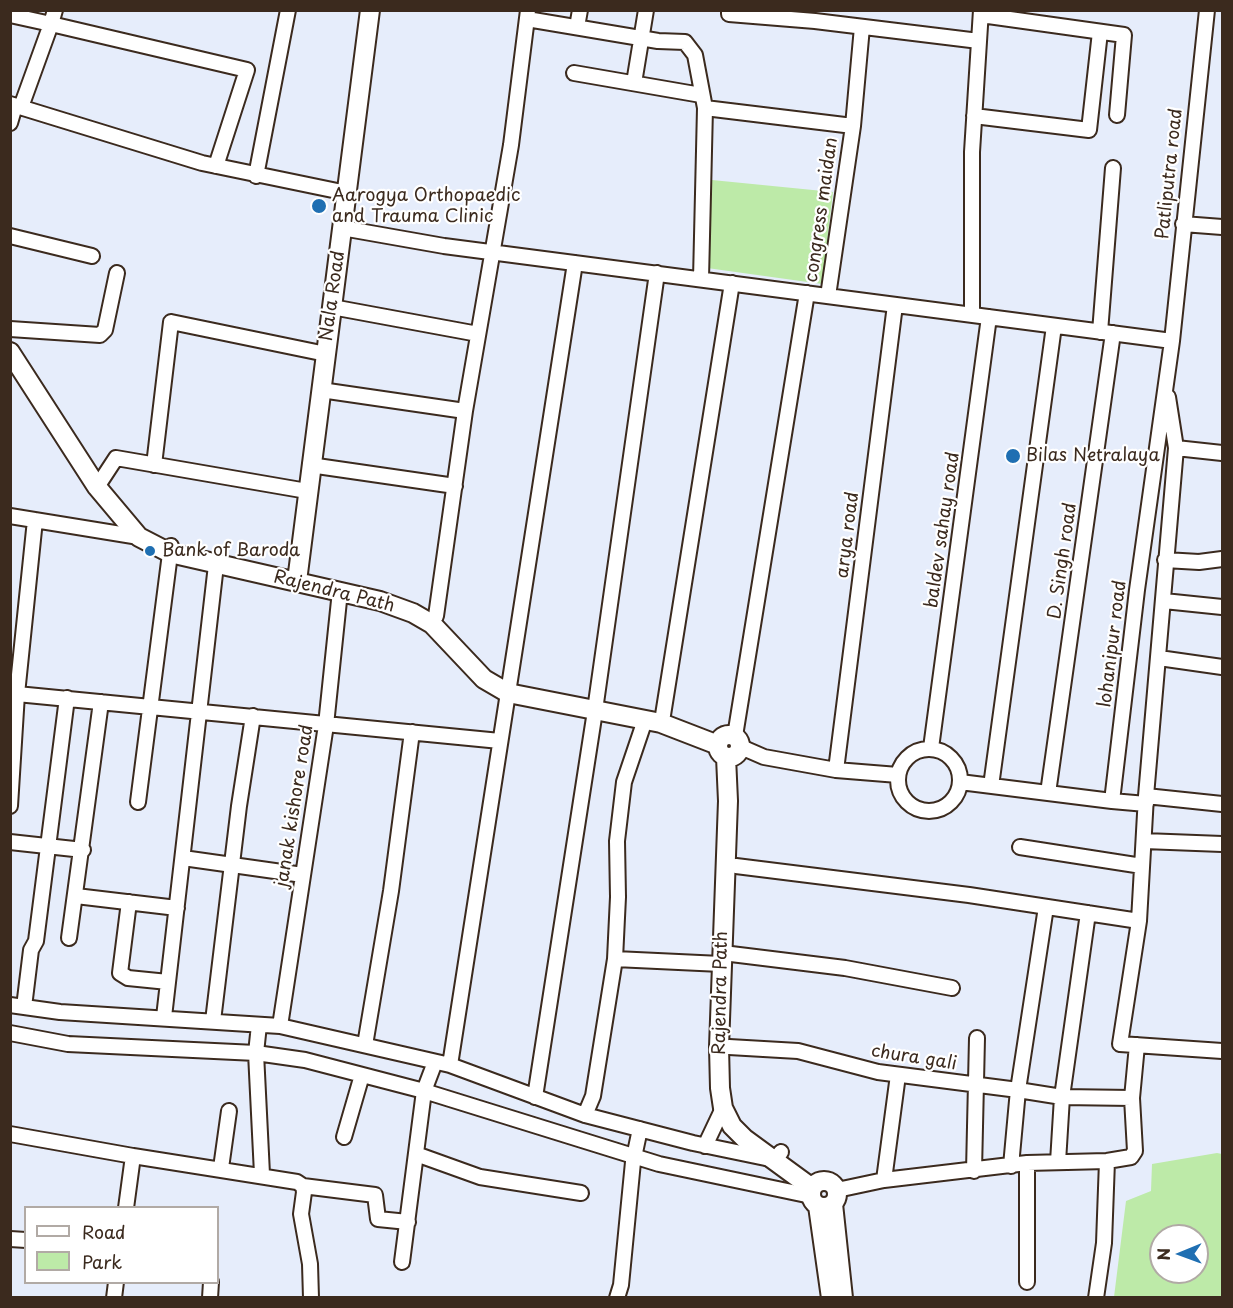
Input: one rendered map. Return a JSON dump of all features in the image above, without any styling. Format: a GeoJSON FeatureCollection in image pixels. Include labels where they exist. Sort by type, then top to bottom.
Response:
{"type":"FeatureCollection","features":[{"type":"Feature","properties":{"kind":"main road","name":"Nala Road"},"geometry":{"type":"LineString","coordinates":[[297,577],[370,10]]}},
{"type":"Feature","properties":{"kind":"main road"},"geometry":{"type":"LineString","coordinates":[[11,354],[97,487],[139,537],[168,549]]}},
{"type":"Feature","properties":{"kind":"main road","name":"Rajendra Path"},"geometry":{"type":"LineString","coordinates":[[168,549],[382,597],[436,616],[489,672],[508,688]]}},
{"type":"Feature","properties":{"kind":"main road","name":"Rajendra Path"},"geometry":{"type":"LineString","coordinates":[[168,549],[216,565],[297,577],[340,591],[382,597],[432,624],[484,679],[508,688],[645,720],[730,746]]}},
{"type":"Feature","properties":{"kind":"main road","name":"Rajendra Path"},"geometry":{"type":"LineString","coordinates":[[596,707],[663,715],[730,746]]}},
{"type":"Feature","properties":{"kind":"main road","name":"Rajendra Path"},"geometry":{"type":"LineString","coordinates":[[730,746],[736,866],[726,959],[730,1087],[737,1112],[752,1132],[822,1194]]}},
{"type":"Feature","properties":{"kind":"main road","name":"Rajendra Path"},"geometry":{"type":"LineString","coordinates":[[730,746],[726,959],[719,1078],[723,1108],[732,1125],[745,1139],[778,1156]]}},
{"type":"Feature","properties":{"kind":"main road"},"geometry":{"type":"LineString","coordinates":[[822,1194],[831,1298]]}},
{"type":"Feature","properties":{"kind":"main road"},"geometry":{"type":"LineString","coordinates":[[822,1194],[843,1298]]}},
{"type":"Feature","properties":{"kind":"street"},"geometry":{"type":"LineString","coordinates":[[256,176],[288,10]]}},
{"type":"Feature","properties":{"kind":"street"},"geometry":{"type":"LineString","coordinates":[[577,27],[580,10]]}},
{"type":"Feature","properties":{"kind":"street"},"geometry":{"type":"LineString","coordinates":[[634,83],[646,10]]}},
{"type":"Feature","properties":{"kind":"street"},"geometry":{"type":"LineString","coordinates":[[729,10],[729,14],[980,41]]}},
{"type":"Feature","properties":{"kind":"street","name":"Patliputra road"},"geometry":{"type":"LineString","coordinates":[[1172,341],[1207,10]]}},
{"type":"Feature","properties":{"kind":"street"},"geometry":{"type":"LineString","coordinates":[[972,315],[974,116],[981,13],[1124,35],[1117,115]]}},
{"type":"Feature","properties":{"kind":"street"},"geometry":{"type":"LineString","coordinates":[[10,15],[53,17],[247,70],[216,166]]}},
{"type":"Feature","properties":{"kind":"street"},"geometry":{"type":"LineString","coordinates":[[436,616],[465,411],[511,145],[527,15],[642,39],[685,42],[695,55],[703,101],[700,279]]}},
{"type":"Feature","properties":{"kind":"street"},"geometry":{"type":"LineString","coordinates":[[10,123],[53,17]]}},
{"type":"Feature","properties":{"kind":"street"},"geometry":{"type":"LineString","coordinates":[[853,126],[862,27]]}},
{"type":"Feature","properties":{"kind":"street"},"geometry":{"type":"LineString","coordinates":[[974,116],[1089,130],[1100,32]]}},
{"type":"Feature","properties":{"kind":"street","name":"congress maidan"},"geometry":{"type":"LineString","coordinates":[[574,73],[634,83],[703,101],[853,126],[828,296]]}},
{"type":"Feature","properties":{"kind":"street"},"geometry":{"type":"LineString","coordinates":[[16,106],[216,166],[347,193]]}},
{"type":"Feature","properties":{"kind":"street","name":"D. Singh road"},"geometry":{"type":"LineString","coordinates":[[1048,793],[1107,332],[1113,168]]}},
{"type":"Feature","properties":{"kind":"street"},"geometry":{"type":"LineString","coordinates":[[1183,224],[1222,227]]}},
{"type":"Feature","properties":{"kind":"street"},"geometry":{"type":"LineString","coordinates":[[342,228],[492,252],[1172,341]]}},
{"type":"Feature","properties":{"kind":"street"},"geometry":{"type":"LineString","coordinates":[[10,236],[92,256]]}},
{"type":"Feature","properties":{"kind":"street"},"geometry":{"type":"LineString","coordinates":[[450,1065],[575,262]]}},
{"type":"Feature","properties":{"kind":"street"},"geometry":{"type":"LineString","coordinates":[[10,329],[100,334],[105,330],[117,273]]}},
{"type":"Feature","properties":{"kind":"street"},"geometry":{"type":"LineString","coordinates":[[535,1097],[596,707],[657,273]]}},
{"type":"Feature","properties":{"kind":"street"},"geometry":{"type":"LineString","coordinates":[[663,715],[732,283]]}},
{"type":"Feature","properties":{"kind":"street"},"geometry":{"type":"LineString","coordinates":[[807,293],[730,746],[764,758],[836,770],[898,775]]}},
{"type":"Feature","properties":{"kind":"street","name":"arya road"},"geometry":{"type":"LineString","coordinates":[[836,770],[895,305]]}},
{"type":"Feature","properties":{"kind":"street"},"geometry":{"type":"LineString","coordinates":[[332,307],[478,334]]}},
{"type":"Feature","properties":{"kind":"street","name":"baldev sahay road"},"geometry":{"type":"LineString","coordinates":[[930,748],[989,317]]}},
{"type":"Feature","properties":{"kind":"street"},"geometry":{"type":"LineString","coordinates":[[154,465],[171,322],[326,354]]}},
{"type":"Feature","properties":{"kind":"street"},"geometry":{"type":"LineString","coordinates":[[991,786],[1054,326]]}},
{"type":"Feature","properties":{"kind":"street","name":"lohanipur road"},"geometry":{"type":"LineString","coordinates":[[1112,801],[1137,590],[1172,341]]}},
{"type":"Feature","properties":{"kind":"street"},"geometry":{"type":"LineString","coordinates":[[1166,387],[1176,448],[1146,800],[1139,921],[1120,1044],[1222,1051]]}},
{"type":"Feature","properties":{"kind":"street"},"geometry":{"type":"LineString","coordinates":[[321,390],[465,411]]}},
{"type":"Feature","properties":{"kind":"street"},"geometry":{"type":"LineString","coordinates":[[1176,448],[1222,453]]}},
{"type":"Feature","properties":{"kind":"street"},"geometry":{"type":"LineString","coordinates":[[97,487],[116,459],[307,491]]}},
{"type":"Feature","properties":{"kind":"street"},"geometry":{"type":"LineString","coordinates":[[310,465],[455,486]]}},
{"type":"Feature","properties":{"kind":"street"},"geometry":{"type":"LineString","coordinates":[[10,516],[139,537]]}},
{"type":"Feature","properties":{"kind":"street"},"geometry":{"type":"LineString","coordinates":[[10,806],[17,694],[35,520]]}},
{"type":"Feature","properties":{"kind":"street"},"geometry":{"type":"LineString","coordinates":[[138,802],[168,549]]}},
{"type":"Feature","properties":{"kind":"street"},"geometry":{"type":"LineString","coordinates":[[1165,560],[1199,562],[1222,559]]}},
{"type":"Feature","properties":{"kind":"street"},"geometry":{"type":"LineString","coordinates":[[164,1017],[216,565]]}},
{"type":"Feature","properties":{"kind":"street","name":"janak kishore road"},"geometry":{"type":"LineString","coordinates":[[280,1026],[326,725],[340,591]]}},
{"type":"Feature","properties":{"kind":"street"},"geometry":{"type":"LineString","coordinates":[[1164,601],[1222,607]]}},
{"type":"Feature","properties":{"kind":"street"},"geometry":{"type":"LineString","coordinates":[[1159,658],[1222,667]]}},
{"type":"Feature","properties":{"kind":"street"},"geometry":{"type":"LineString","coordinates":[[17,694],[500,741]]}},
{"type":"Feature","properties":{"kind":"street"},"geometry":{"type":"LineString","coordinates":[[67,698],[48,846],[17,1006],[280,1026],[450,1065],[585,1115],[640,1130],[705,1146],[778,1156]]}},
{"type":"Feature","properties":{"kind":"street"},"geometry":{"type":"LineString","coordinates":[[69,938],[101,702]]}},
{"type":"Feature","properties":{"kind":"street"},"geometry":{"type":"LineString","coordinates":[[213,1021],[253,716]]}},
{"type":"Feature","properties":{"kind":"street"},"geometry":{"type":"LineString","coordinates":[[585,1115],[593,1096],[615,959],[620,817],[624,782],[645,720]]}},
{"type":"Feature","properties":{"kind":"street"},"geometry":{"type":"LineString","coordinates":[[365,1045],[391,891],[412,732]]}},
{"type":"Feature","properties":{"kind":"street"},"geometry":{"type":"LineString","coordinates":[[930,748],[940,750],[956,763],[960,782],[958,792],[943,808],[922,811],[904,799],[899,789],[898,775],[904,760],[912,753],[930,748]]}},
{"type":"Feature","properties":{"kind":"street"},"geometry":{"type":"LineString","coordinates":[[960,782],[1112,801],[1146,800],[1222,804]]}},
{"type":"Feature","properties":{"kind":"street"},"geometry":{"type":"LineString","coordinates":[[1144,841],[1222,844]]}},
{"type":"Feature","properties":{"kind":"street"},"geometry":{"type":"LineString","coordinates":[[10,842],[82,850]]}},
{"type":"Feature","properties":{"kind":"street"},"geometry":{"type":"LineString","coordinates":[[1020,847],[1142,866]]}},
{"type":"Feature","properties":{"kind":"street"},"geometry":{"type":"LineString","coordinates":[[183,858],[303,875]]}},
{"type":"Feature","properties":{"kind":"street"},"geometry":{"type":"LineString","coordinates":[[736,866],[1139,921]]}},
{"type":"Feature","properties":{"kind":"street"},"geometry":{"type":"LineString","coordinates":[[76,896],[177,908]]}},
{"type":"Feature","properties":{"kind":"street"},"geometry":{"type":"LineString","coordinates":[[129,902],[120,972],[128,978],[168,982]]}},
{"type":"Feature","properties":{"kind":"street"},"geometry":{"type":"LineString","coordinates":[[1011,1166],[1018,1090],[1046,907]]}},
{"type":"Feature","properties":{"kind":"street"},"geometry":{"type":"LineString","coordinates":[[1058,1162],[1062,1097],[1088,913]]}},
{"type":"Feature","properties":{"kind":"street"},"geometry":{"type":"LineString","coordinates":[[615,959],[726,959],[845,968],[952,988]]}},
{"type":"Feature","properties":{"kind":"street"},"geometry":{"type":"LineString","coordinates":[[259,1025],[256,1053],[261,1174]]}},
{"type":"Feature","properties":{"kind":"street"},"geometry":{"type":"LineString","coordinates":[[10,1033],[68,1044],[256,1053],[305,1060],[424,1091],[634,1156],[822,1194],[884,1180],[975,1171],[1027,1163],[1107,1161],[1133,1155],[1132,1098],[1137,1045]]}},
{"type":"Feature","properties":{"kind":"street"},"geometry":{"type":"LineString","coordinates":[[975,1171],[977,1038]]}},
{"type":"Feature","properties":{"kind":"street","name":"chura gali"},"geometry":{"type":"LineString","coordinates":[[729,1047],[798,1052],[898,1075],[1062,1097],[1132,1098]]}},
{"type":"Feature","properties":{"kind":"street"},"geometry":{"type":"LineString","coordinates":[[402,1262],[424,1091],[435,1062]]}},
{"type":"Feature","properties":{"kind":"street"},"geometry":{"type":"LineString","coordinates":[[884,1180],[898,1075]]}},
{"type":"Feature","properties":{"kind":"street"},"geometry":{"type":"LineString","coordinates":[[344,1137],[362,1076]]}},
{"type":"Feature","properties":{"kind":"street"},"geometry":{"type":"LineString","coordinates":[[705,1146],[723,1108]]}},
{"type":"Feature","properties":{"kind":"street"},"geometry":{"type":"LineString","coordinates":[[221,1168],[229,1111]]}},
{"type":"Feature","properties":{"kind":"street"},"geometry":{"type":"LineString","coordinates":[[617,1298],[621,1285],[634,1156],[640,1130]]}},
{"type":"Feature","properties":{"kind":"street"},"geometry":{"type":"LineString","coordinates":[[10,1134],[133,1156],[261,1174],[297,1182],[303,1186],[375,1196],[378,1219],[408,1222]]}},
{"type":"Feature","properties":{"kind":"street"},"geometry":{"type":"LineString","coordinates":[[416,1154],[480,1177],[581,1193]]}},
{"type":"Feature","properties":{"kind":"street"},"geometry":{"type":"LineString","coordinates":[[126,1206],[133,1156]]}},
{"type":"Feature","properties":{"kind":"street"},"geometry":{"type":"LineString","coordinates":[[1096,1298],[1104,1243],[1107,1161]]}},
{"type":"Feature","properties":{"kind":"street"},"geometry":{"type":"LineString","coordinates":[[1027,1163],[1027,1282]]}},
{"type":"Feature","properties":{"kind":"street"},"geometry":{"type":"LineString","coordinates":[[303,1186],[300,1214],[310,1264],[311,1298]]}},
{"type":"Feature","properties":{"kind":"green space"},"geometry":{"type":"Polygon","coordinates":[[[712,180],[833,192],[822,284],[707,268],[712,180]]]}},
{"type":"Feature","properties":{"kind":"green space"},"geometry":{"type":"Polygon","coordinates":[[[1222,1154],[1222,1297],[1114,1297],[1126,1201],[1151,1191],[1152,1164],[1222,1154]]]}},
{"type":"Feature","properties":{"kind":"place","name":"Aarogya Orthopaedic and Trauma Clinic"},"geometry":{"type":"Point","coordinates":[319,206]}},
{"type":"Feature","properties":{"kind":"place","name":"Bilas Netralaya"},"geometry":{"type":"Point","coordinates":[1013,456]}},
{"type":"Feature","properties":{"kind":"place","name":"Bank of Baroda"},"geometry":{"type":"Point","coordinates":[150,551]}}]}
